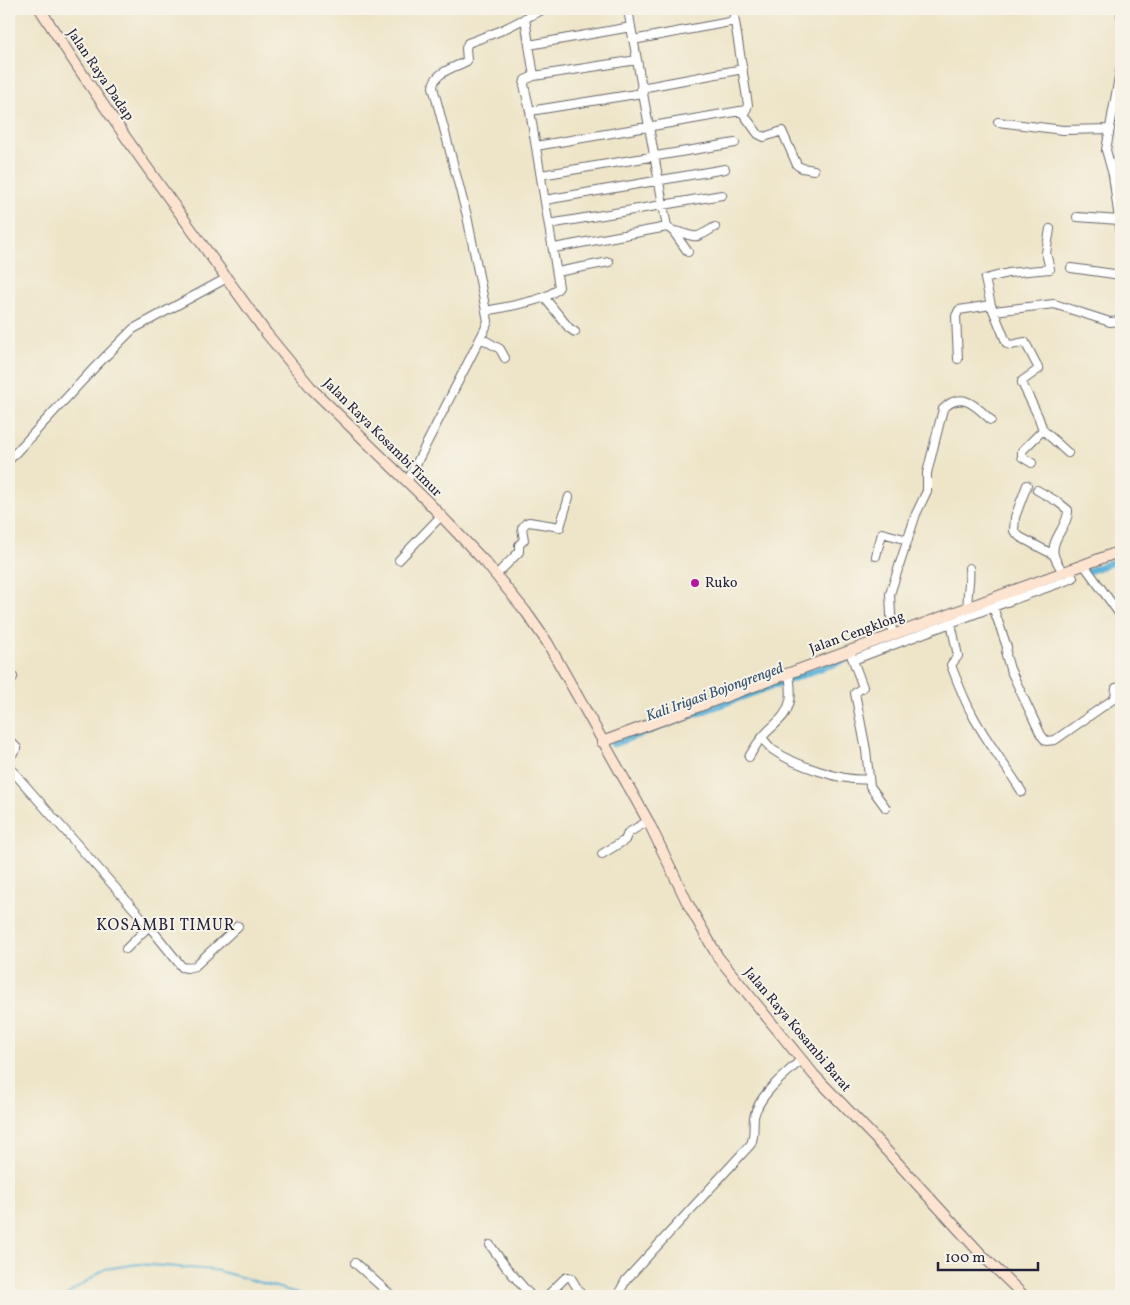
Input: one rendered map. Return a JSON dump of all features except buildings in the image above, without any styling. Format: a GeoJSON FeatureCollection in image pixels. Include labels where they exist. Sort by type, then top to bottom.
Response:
{"type":"FeatureCollection","features":[{"type":"Feature","properties":{"kind":"main road","name":"Jalan Raya Dadap"},"geometry":{"type":"LineString","coordinates":[[40,9],[65,49],[142,152]]}},
{"type":"Feature","properties":{"kind":"main road","name":"Jalan Raya Kosambi Timur"},"geometry":{"type":"LineString","coordinates":[[142,152],[267,334],[313,390],[441,516],[496,575],[537,625],[602,742]]}},
{"type":"Feature","properties":{"kind":"main road","name":"Jalan Cengklong"},"geometry":{"type":"LineString","coordinates":[[602,742],[789,678],[851,655],[892,635],[1024,592],[1084,565],[1121,551]]}},
{"type":"Feature","properties":{"kind":"main road","name":"Jalan Raya Kosambi Barat"},"geometry":{"type":"LineString","coordinates":[[602,742],[648,822],[688,904],[718,957],[801,1060],[972,1244],[1024,1296]]}},
{"type":"Feature","properties":{"kind":"street"},"geometry":{"type":"LineString","coordinates":[[407,482],[488,323],[467,216],[433,84],[438,76],[468,61],[466,44],[500,31],[544,9]]}},
{"type":"Feature","properties":{"kind":"street"},"geometry":{"type":"LineString","coordinates":[[628,9],[641,91],[663,205],[670,229],[688,252]]}},
{"type":"Feature","properties":{"kind":"street"},"geometry":{"type":"LineString","coordinates":[[536,146],[744,111],[748,105],[732,9]]}},
{"type":"Feature","properties":{"kind":"street"},"geometry":{"type":"LineString","coordinates":[[1120,9],[1121,16]]}},
{"type":"Feature","properties":{"kind":"street"},"geometry":{"type":"LineString","coordinates":[[525,18],[534,76]]}},
{"type":"Feature","properties":{"kind":"street"},"geometry":{"type":"LineString","coordinates":[[633,40],[735,21]]}},
{"type":"Feature","properties":{"kind":"street"},"geometry":{"type":"LineString","coordinates":[[529,45],[631,27]]}},
{"type":"Feature","properties":{"kind":"street"},"geometry":{"type":"LineString","coordinates":[[486,311],[544,297],[559,287],[554,248],[524,85],[525,80],[534,76],[637,60]]}},
{"type":"Feature","properties":{"kind":"street"},"geometry":{"type":"LineString","coordinates":[[1121,66],[1118,93],[1106,150],[1118,198],[1121,234]]}},
{"type":"Feature","properties":{"kind":"street"},"geometry":{"type":"LineString","coordinates":[[530,111],[641,91],[743,68]]}},
{"type":"Feature","properties":{"kind":"street"},"geometry":{"type":"LineString","coordinates":[[744,111],[758,134],[764,137],[782,131],[797,165],[814,170]]}},
{"type":"Feature","properties":{"kind":"street"},"geometry":{"type":"LineString","coordinates":[[1112,116],[1121,117]]}},
{"type":"Feature","properties":{"kind":"street"},"geometry":{"type":"LineString","coordinates":[[998,122],[1063,130],[1110,130]]}},
{"type":"Feature","properties":{"kind":"street"},"geometry":{"type":"LineString","coordinates":[[541,175],[735,143]]}},
{"type":"Feature","properties":{"kind":"street"},"geometry":{"type":"LineString","coordinates":[[545,200],[725,169]]}},
{"type":"Feature","properties":{"kind":"street"},"geometry":{"type":"LineString","coordinates":[[549,224],[722,195]]}},
{"type":"Feature","properties":{"kind":"street"},"geometry":{"type":"LineString","coordinates":[[1077,217],[1119,220]]}},
{"type":"Feature","properties":{"kind":"street"},"geometry":{"type":"LineString","coordinates":[[554,248],[670,229],[693,237],[715,227]]}},
{"type":"Feature","properties":{"kind":"street"},"geometry":{"type":"LineString","coordinates":[[1050,229],[1046,254],[1050,269],[1008,273],[985,279],[992,308],[1006,344],[1011,346],[1025,342],[1039,369],[1022,380],[1022,383],[1043,430],[1068,453]]}},
{"type":"Feature","properties":{"kind":"street"},"geometry":{"type":"LineString","coordinates":[[557,272],[609,262]]}},
{"type":"Feature","properties":{"kind":"street"},"geometry":{"type":"LineString","coordinates":[[1071,268],[1121,275]]}},
{"type":"Feature","properties":{"kind":"street"},"geometry":{"type":"LineString","coordinates":[[9,460],[96,366],[134,329],[227,278]]}},
{"type":"Feature","properties":{"kind":"street"},"geometry":{"type":"LineString","coordinates":[[544,297],[569,328],[575,332]]}},
{"type":"Feature","properties":{"kind":"street"},"geometry":{"type":"LineString","coordinates":[[958,359],[956,316],[959,310],[1054,304],[1110,322],[1121,321]]}},
{"type":"Feature","properties":{"kind":"street"},"geometry":{"type":"LineString","coordinates":[[480,338],[500,350],[505,358]]}},
{"type":"Feature","properties":{"kind":"street"},"geometry":{"type":"LineString","coordinates":[[892,635],[890,594],[916,514],[927,492],[926,475],[943,409],[960,400],[968,401],[991,420]]}},
{"type":"Feature","properties":{"kind":"street"},"geometry":{"type":"LineString","coordinates":[[1032,463],[1022,457],[1022,450],[1043,430]]}},
{"type":"Feature","properties":{"kind":"street"},"geometry":{"type":"LineString","coordinates":[[1026,485],[1015,516],[1014,531],[1020,537],[1054,555],[1069,573]]}},
{"type":"Feature","properties":{"kind":"street"},"geometry":{"type":"LineString","coordinates":[[1037,490],[1068,510],[1068,517],[1055,542],[1054,555]]}},
{"type":"Feature","properties":{"kind":"street"},"geometry":{"type":"LineString","coordinates":[[496,575],[519,552],[520,545],[524,540],[522,528],[526,522],[560,527],[568,497]]}},
{"type":"Feature","properties":{"kind":"street"},"geometry":{"type":"LineString","coordinates":[[399,560],[441,516]]}},
{"type":"Feature","properties":{"kind":"street"},"geometry":{"type":"LineString","coordinates":[[876,556],[882,533],[908,540]]}},
{"type":"Feature","properties":{"kind":"street"},"geometry":{"type":"LineString","coordinates":[[1084,565],[1121,616]]}},
{"type":"Feature","properties":{"kind":"street"},"geometry":{"type":"LineString","coordinates":[[969,568],[970,579],[967,599],[975,608]]}},
{"type":"Feature","properties":{"kind":"street"},"geometry":{"type":"LineString","coordinates":[[886,808],[872,790],[869,779],[866,750],[855,693],[863,687],[851,655],[951,623],[975,608],[993,607],[1024,592]]}},
{"type":"Feature","properties":{"kind":"street"},"geometry":{"type":"LineString","coordinates":[[993,607],[1007,647],[1006,655],[1010,669],[1041,735],[1046,741],[1055,740],[1115,698],[1116,688],[1121,687]]}},
{"type":"Feature","properties":{"kind":"street"},"geometry":{"type":"LineString","coordinates":[[951,623],[958,656],[951,665],[960,688],[985,736],[1004,762],[1022,792]]}},
{"type":"Feature","properties":{"kind":"street"},"geometry":{"type":"LineString","coordinates":[[9,671],[13,677],[9,684]]}},
{"type":"Feature","properties":{"kind":"street"},"geometry":{"type":"LineString","coordinates":[[749,758],[754,747],[781,720],[788,707],[791,700],[789,678]]}},
{"type":"Feature","properties":{"kind":"street"},"geometry":{"type":"LineString","coordinates":[[762,738],[771,749],[784,757],[850,780],[869,779]]}},
{"type":"Feature","properties":{"kind":"street"},"geometry":{"type":"LineString","coordinates":[[9,740],[17,748],[9,758]]}},
{"type":"Feature","properties":{"kind":"street"},"geometry":{"type":"LineString","coordinates":[[9,766],[150,926],[182,967],[195,966],[238,926]]}},
{"type":"Feature","properties":{"kind":"street"},"geometry":{"type":"LineString","coordinates":[[602,854],[624,841],[628,833],[648,822]]}},
{"type":"Feature","properties":{"kind":"street"},"geometry":{"type":"LineString","coordinates":[[126,949],[150,926]]}},
{"type":"Feature","properties":{"kind":"street"},"geometry":{"type":"LineString","coordinates":[[623,1296],[620,1291],[626,1280],[752,1144],[754,1138],[754,1115],[761,1101],[801,1060]]}},
{"type":"Feature","properties":{"kind":"street"},"geometry":{"type":"LineString","coordinates":[[490,1246],[531,1296]]}},
{"type":"Feature","properties":{"kind":"street"},"geometry":{"type":"LineString","coordinates":[[354,1263],[392,1296]]}},
{"type":"Feature","properties":{"kind":"street"},"geometry":{"type":"LineString","coordinates":[[548,1296],[568,1277],[571,1278],[582,1296]]}},
{"type":"Feature","properties":{"kind":"waterway","name":"Kali Irigasi Bojongrenged"},"geometry":{"type":"LineString","coordinates":[[1089,571],[1121,559]]}},
{"type":"Feature","properties":{"kind":"waterway","name":"Kali Irigasi Bojongrenged"},"geometry":{"type":"LineString","coordinates":[[831,665],[857,655]]}},
{"type":"Feature","properties":{"kind":"waterway","name":"Kali Irigasi Bojongrenged"},"geometry":{"type":"LineString","coordinates":[[613,744],[827,666]]}},
{"type":"Feature","properties":{"kind":"waterway"},"geometry":{"type":"LineString","coordinates":[[65,1296],[105,1269],[138,1264],[215,1270],[308,1296]]}},
{"type":"Feature","properties":{"kind":"place","name":"Ruko"},"geometry":{"type":"Point","coordinates":[695,583]}},
{"type":"Feature","properties":{"kind":"district","name":"KOSAMBI TIMUR"},"geometry":{"type":"Point","coordinates":[166,926]}}]}
